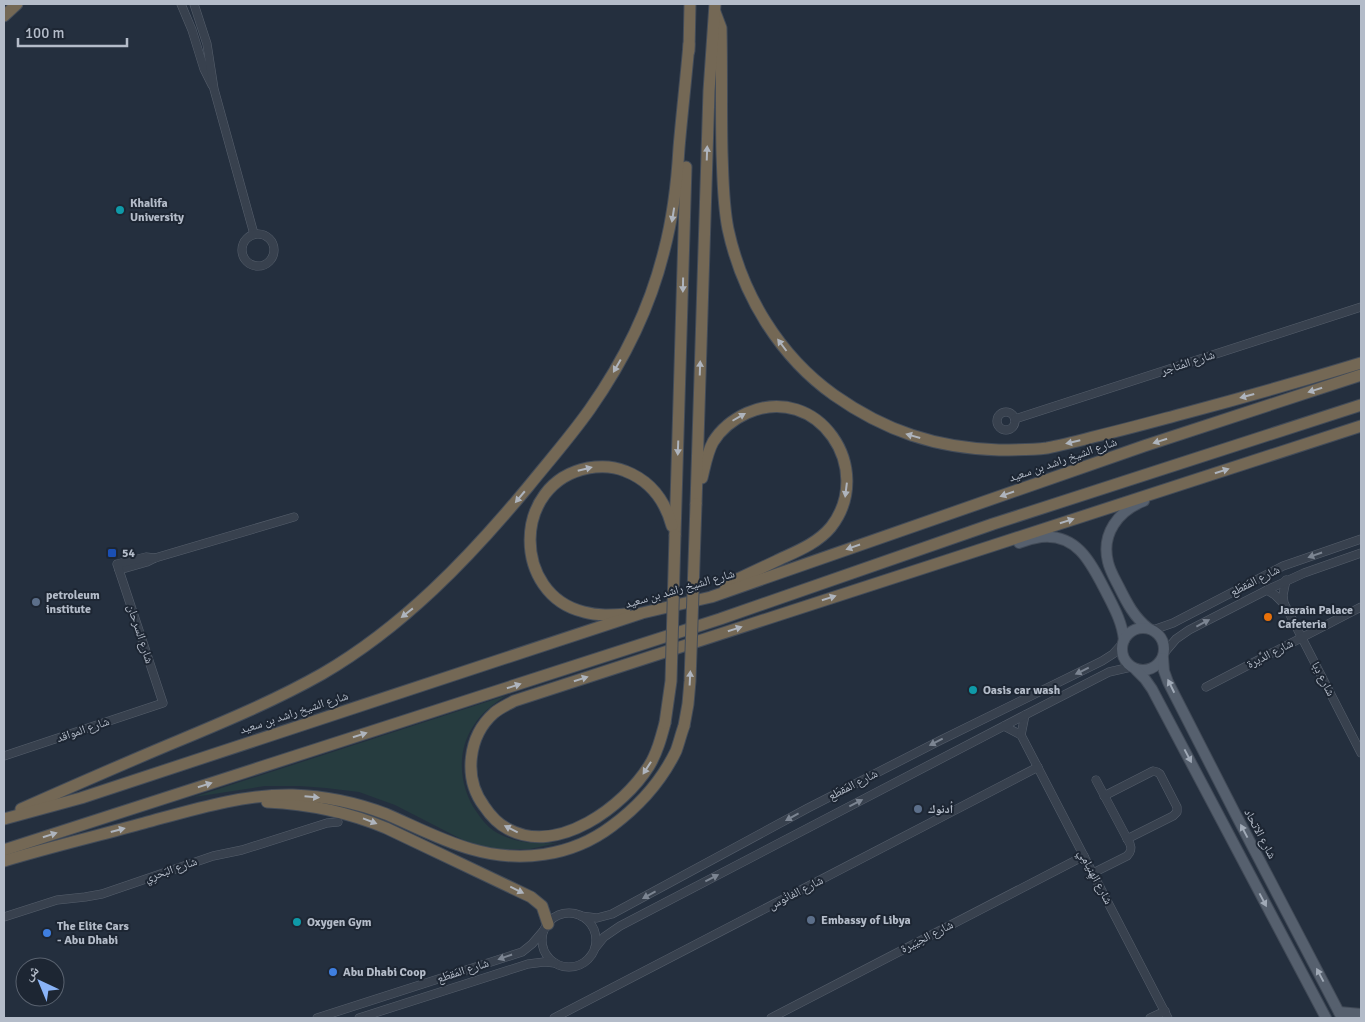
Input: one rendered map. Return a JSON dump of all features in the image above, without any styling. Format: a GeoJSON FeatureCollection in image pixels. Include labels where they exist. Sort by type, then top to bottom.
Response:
{"type":"FeatureCollection","features":[{"type":"Feature","properties":{"kind":"highway"},"geometry":{"type":"LineString","coordinates":[[4,16],[17,4]]}},
{"type":"Feature","properties":{"kind":"highway"},"geometry":{"type":"LineString","coordinates":[[690,4],[689,44],[675,535],[671,681],[666,724],[650,765],[635,786],[616,804],[594,820],[570,830],[548,836],[525,836],[508,829],[491,816],[478,798],[471,778],[470,760],[475,740],[484,724],[493,714],[514,701],[984,548],[1361,426]]}},
{"type":"Feature","properties":{"kind":"highway"},"geometry":{"type":"LineString","coordinates":[[715,8],[722,28],[722,157],[726,214],[731,243],[744,281],[757,309],[796,362],[823,388],[870,419],[906,434],[942,444],[984,450],[1047,448],[1143,425],[1361,363]]}},
{"type":"Feature","properties":{"kind":"highway"},"geometry":{"type":"LineString","coordinates":[[4,861],[201,808],[236,801],[285,795],[312,796],[354,804],[385,814],[470,849],[505,856],[538,856],[572,848],[601,834],[626,816],[646,796],[663,775],[676,750],[684,726],[690,681],[709,91],[715,8]]}},
{"type":"Feature","properties":{"kind":"highway"},"geometry":{"type":"LineString","coordinates":[[4,818],[77,784],[266,703],[322,674],[368,644],[418,606],[466,558],[503,517],[552,458],[608,382],[626,350],[651,292],[664,254],[672,220],[689,44]]}},
{"type":"Feature","properties":{"kind":"highway","name":"شارع الشيخ راشد بن سعيد"},"geometry":{"type":"LineString","coordinates":[[4,818],[81,798],[642,613],[711,597],[1144,446],[1361,375]]}},
{"type":"Feature","properties":{"kind":"highway"},"geometry":{"type":"LineString","coordinates":[[4,850],[720,620],[1002,521],[1361,405]]}},
{"type":"Feature","properties":{"kind":"highway"},"geometry":{"type":"LineString","coordinates":[[696,504],[708,454],[714,442],[731,422],[743,414],[769,406],[797,409],[821,422],[838,444],[847,478],[846,496],[840,513],[830,528],[817,540],[724,586],[711,597]]}},
{"type":"Feature","properties":{"kind":"highway"},"geometry":{"type":"LineString","coordinates":[[642,613],[607,615],[582,612],[565,604],[551,593],[537,572],[530,549],[529,537],[534,513],[546,493],[568,475],[595,467],[609,467],[636,475],[657,493],[665,505],[675,535]]}},
{"type":"Feature","properties":{"kind":"highway"},"geometry":{"type":"LineString","coordinates":[[236,801],[287,804],[324,809],[366,820],[532,897],[542,906],[546,927]]}},
{"type":"Feature","properties":{"kind":"main road"},"geometry":{"type":"LineString","coordinates":[[1134,668],[1149,670],[1159,664],[1164,655],[1164,645],[1158,634],[1139,621],[1132,612],[1110,568],[1106,550],[1109,536],[1116,520],[1130,508],[1183,484]]}},
{"type":"Feature","properties":{"kind":"main road"},"geometry":{"type":"LineString","coordinates":[[984,548],[1008,546],[1042,537],[1060,538],[1072,544],[1086,557],[1118,614],[1122,627],[1122,651],[1126,663],[1145,678],[1152,689],[1326,1018]]}},
{"type":"Feature","properties":{"kind":"main road"},"geometry":{"type":"LineString","coordinates":[[1123,642],[1128,634],[1134,630],[1141,628],[1150,629]]}},
{"type":"Feature","properties":{"kind":"main road","name":"شارع الاتحاد"},"geometry":{"type":"LineString","coordinates":[[1164,655],[1164,670],[1168,682],[1341,1015]]}},
{"type":"Feature","properties":{"kind":"main road"},"geometry":{"type":"LineString","coordinates":[[1313,994],[1317,1018]]}},
{"type":"Feature","properties":{"kind":"main road"},"geometry":{"type":"LineString","coordinates":[[1341,1015],[1361,1014]]}},
{"type":"Feature","properties":{"kind":"street"},"geometry":{"type":"LineString","coordinates":[[181,4],[192,30],[204,69],[214,89]]}},
{"type":"Feature","properties":{"kind":"street"},"geometry":{"type":"LineString","coordinates":[[194,4],[207,44],[214,89],[254,234]]}},
{"type":"Feature","properties":{"kind":"street"},"geometry":{"type":"LineString","coordinates":[[259,233],[266,236],[274,246],[271,260],[263,265],[254,266],[248,263],[242,254],[243,243],[246,238],[254,234],[259,233]]}},
{"type":"Feature","properties":{"kind":"street","name":"شارع المُتاجر"},"geometry":{"type":"LineString","coordinates":[[1015,419],[1361,307]]}},
{"type":"Feature","properties":{"kind":"street","name":"شارع السرحان"},"geometry":{"type":"LineString","coordinates":[[163,703],[118,567],[146,556],[155,558],[294,517]]}},
{"type":"Feature","properties":{"kind":"street","name":"شارع المَقطَع"},"geometry":{"type":"LineString","coordinates":[[1150,629],[1173,623],[1283,566],[1361,539]]}},
{"type":"Feature","properties":{"kind":"street","name":"شارع المَقطَع"},"geometry":{"type":"LineString","coordinates":[[1164,655],[1176,639],[1189,630],[1286,580],[1361,553]]}},
{"type":"Feature","properties":{"kind":"street","name":"شارع دِبا"},"geometry":{"type":"LineString","coordinates":[[1285,605],[1283,595],[1286,580]]}},
{"type":"Feature","properties":{"kind":"street","name":"شارع دِبا"},"geometry":{"type":"LineString","coordinates":[[1267,590],[1275,594],[1285,605],[1361,753]]}},
{"type":"Feature","properties":{"kind":"street","name":"شارع الدِّيرة"},"geometry":{"type":"LineString","coordinates":[[1206,687],[1361,607]]}},
{"type":"Feature","properties":{"kind":"street","name":"شارع المَقطَع"},"geometry":{"type":"LineString","coordinates":[[581,916],[597,918],[612,914],[816,804],[1102,661],[1113,654],[1123,642]]}},
{"type":"Feature","properties":{"kind":"street","name":"شارع المَقطَع"},"geometry":{"type":"LineString","coordinates":[[596,947],[609,933],[620,926],[1025,715],[1109,672],[1134,668]]}},
{"type":"Feature","properties":{"kind":"street","name":"شارع المواقد"},"geometry":{"type":"LineString","coordinates":[[4,756],[163,703]]}},
{"type":"Feature","properties":{"kind":"street"},"geometry":{"type":"LineString","coordinates":[[1004,726],[1021,736],[1025,715]]}},
{"type":"Feature","properties":{"kind":"street","name":"شارع الهِنيامِي"},"geometry":{"type":"LineString","coordinates":[[1021,736],[1167,1014]]}},
{"type":"Feature","properties":{"kind":"street","name":"شارع الفانُوس"},"geometry":{"type":"LineString","coordinates":[[554,1018],[1038,767]]}},
{"type":"Feature","properties":{"kind":"street"},"geometry":{"type":"LineString","coordinates":[[1104,796],[1153,772],[1157,772],[1161,776],[1177,807],[1177,812],[1173,816],[1127,839]]}},
{"type":"Feature","properties":{"kind":"street"},"geometry":{"type":"LineString","coordinates":[[1093,873],[1131,852],[1131,846],[1096,780]]}},
{"type":"Feature","properties":{"kind":"street","name":"شارع البَحرِي"},"geometry":{"type":"LineString","coordinates":[[4,917],[57,900],[84,898],[102,894],[213,856],[242,850],[338,822]]}},
{"type":"Feature","properties":{"kind":"street","name":"شارع الحِيَيرة"},"geometry":{"type":"LineString","coordinates":[[771,1018],[1084,856]]}},
{"type":"Feature","properties":{"kind":"street"},"geometry":{"type":"LineString","coordinates":[[574,914],[581,916],[587,920],[595,932],[596,947],[593,954],[588,960],[576,967],[561,966],[554,963],[545,952],[543,945],[546,927],[553,919],[560,915],[574,914]]}},
{"type":"Feature","properties":{"kind":"street","name":"شارع المَقطَع"},"geometry":{"type":"LineString","coordinates":[[317,1018],[522,952],[532,944],[546,927]]}},
{"type":"Feature","properties":{"kind":"street","name":"شارع المَقطَع"},"geometry":{"type":"LineString","coordinates":[[359,1018],[528,964],[554,963]]}},
{"type":"Feature","properties":{"kind":"street"},"geometry":{"type":"LineString","coordinates":[[1150,1018],[1167,1014]]}},
{"type":"Feature","properties":{"kind":"green space"},"geometry":{"type":"Polygon","coordinates":[[[505,696],[480,717],[468,735],[462,757],[463,780],[466,791],[478,814],[487,825],[501,835],[525,842],[557,843],[530,849],[496,849],[465,841],[395,805],[359,792],[299,786],[265,786],[194,797],[505,696]]]}},
{"type":"Feature","properties":{"kind":"place","name":"Khalifa University"},"geometry":{"type":"Point","coordinates":[120,210]}},
{"type":"Feature","properties":{"kind":"place","name":"54"},"geometry":{"type":"Point","coordinates":[112,553]}},
{"type":"Feature","properties":{"kind":"place","name":"petroleum institute"},"geometry":{"type":"Point","coordinates":[36,602]}},
{"type":"Feature","properties":{"kind":"place","name":"Jasrain Palace Cafeteria"},"geometry":{"type":"Point","coordinates":[1268,617]}},
{"type":"Feature","properties":{"kind":"place","name":"Oasis car wash"},"geometry":{"type":"Point","coordinates":[973,690]}},
{"type":"Feature","properties":{"kind":"place","name":"أدنوك"},"geometry":{"type":"Point","coordinates":[918,809]}},
{"type":"Feature","properties":{"kind":"place","name":"Embassy of Libya"},"geometry":{"type":"Point","coordinates":[811,920]}},
{"type":"Feature","properties":{"kind":"place","name":"Oxygen Gym"},"geometry":{"type":"Point","coordinates":[297,922]}},
{"type":"Feature","properties":{"kind":"place","name":"The Elite Cars - Abu Dhabi"},"geometry":{"type":"Point","coordinates":[47,933]}},
{"type":"Feature","properties":{"kind":"place","name":"Abu Dhabi Coop"},"geometry":{"type":"Point","coordinates":[333,972]}}]}
